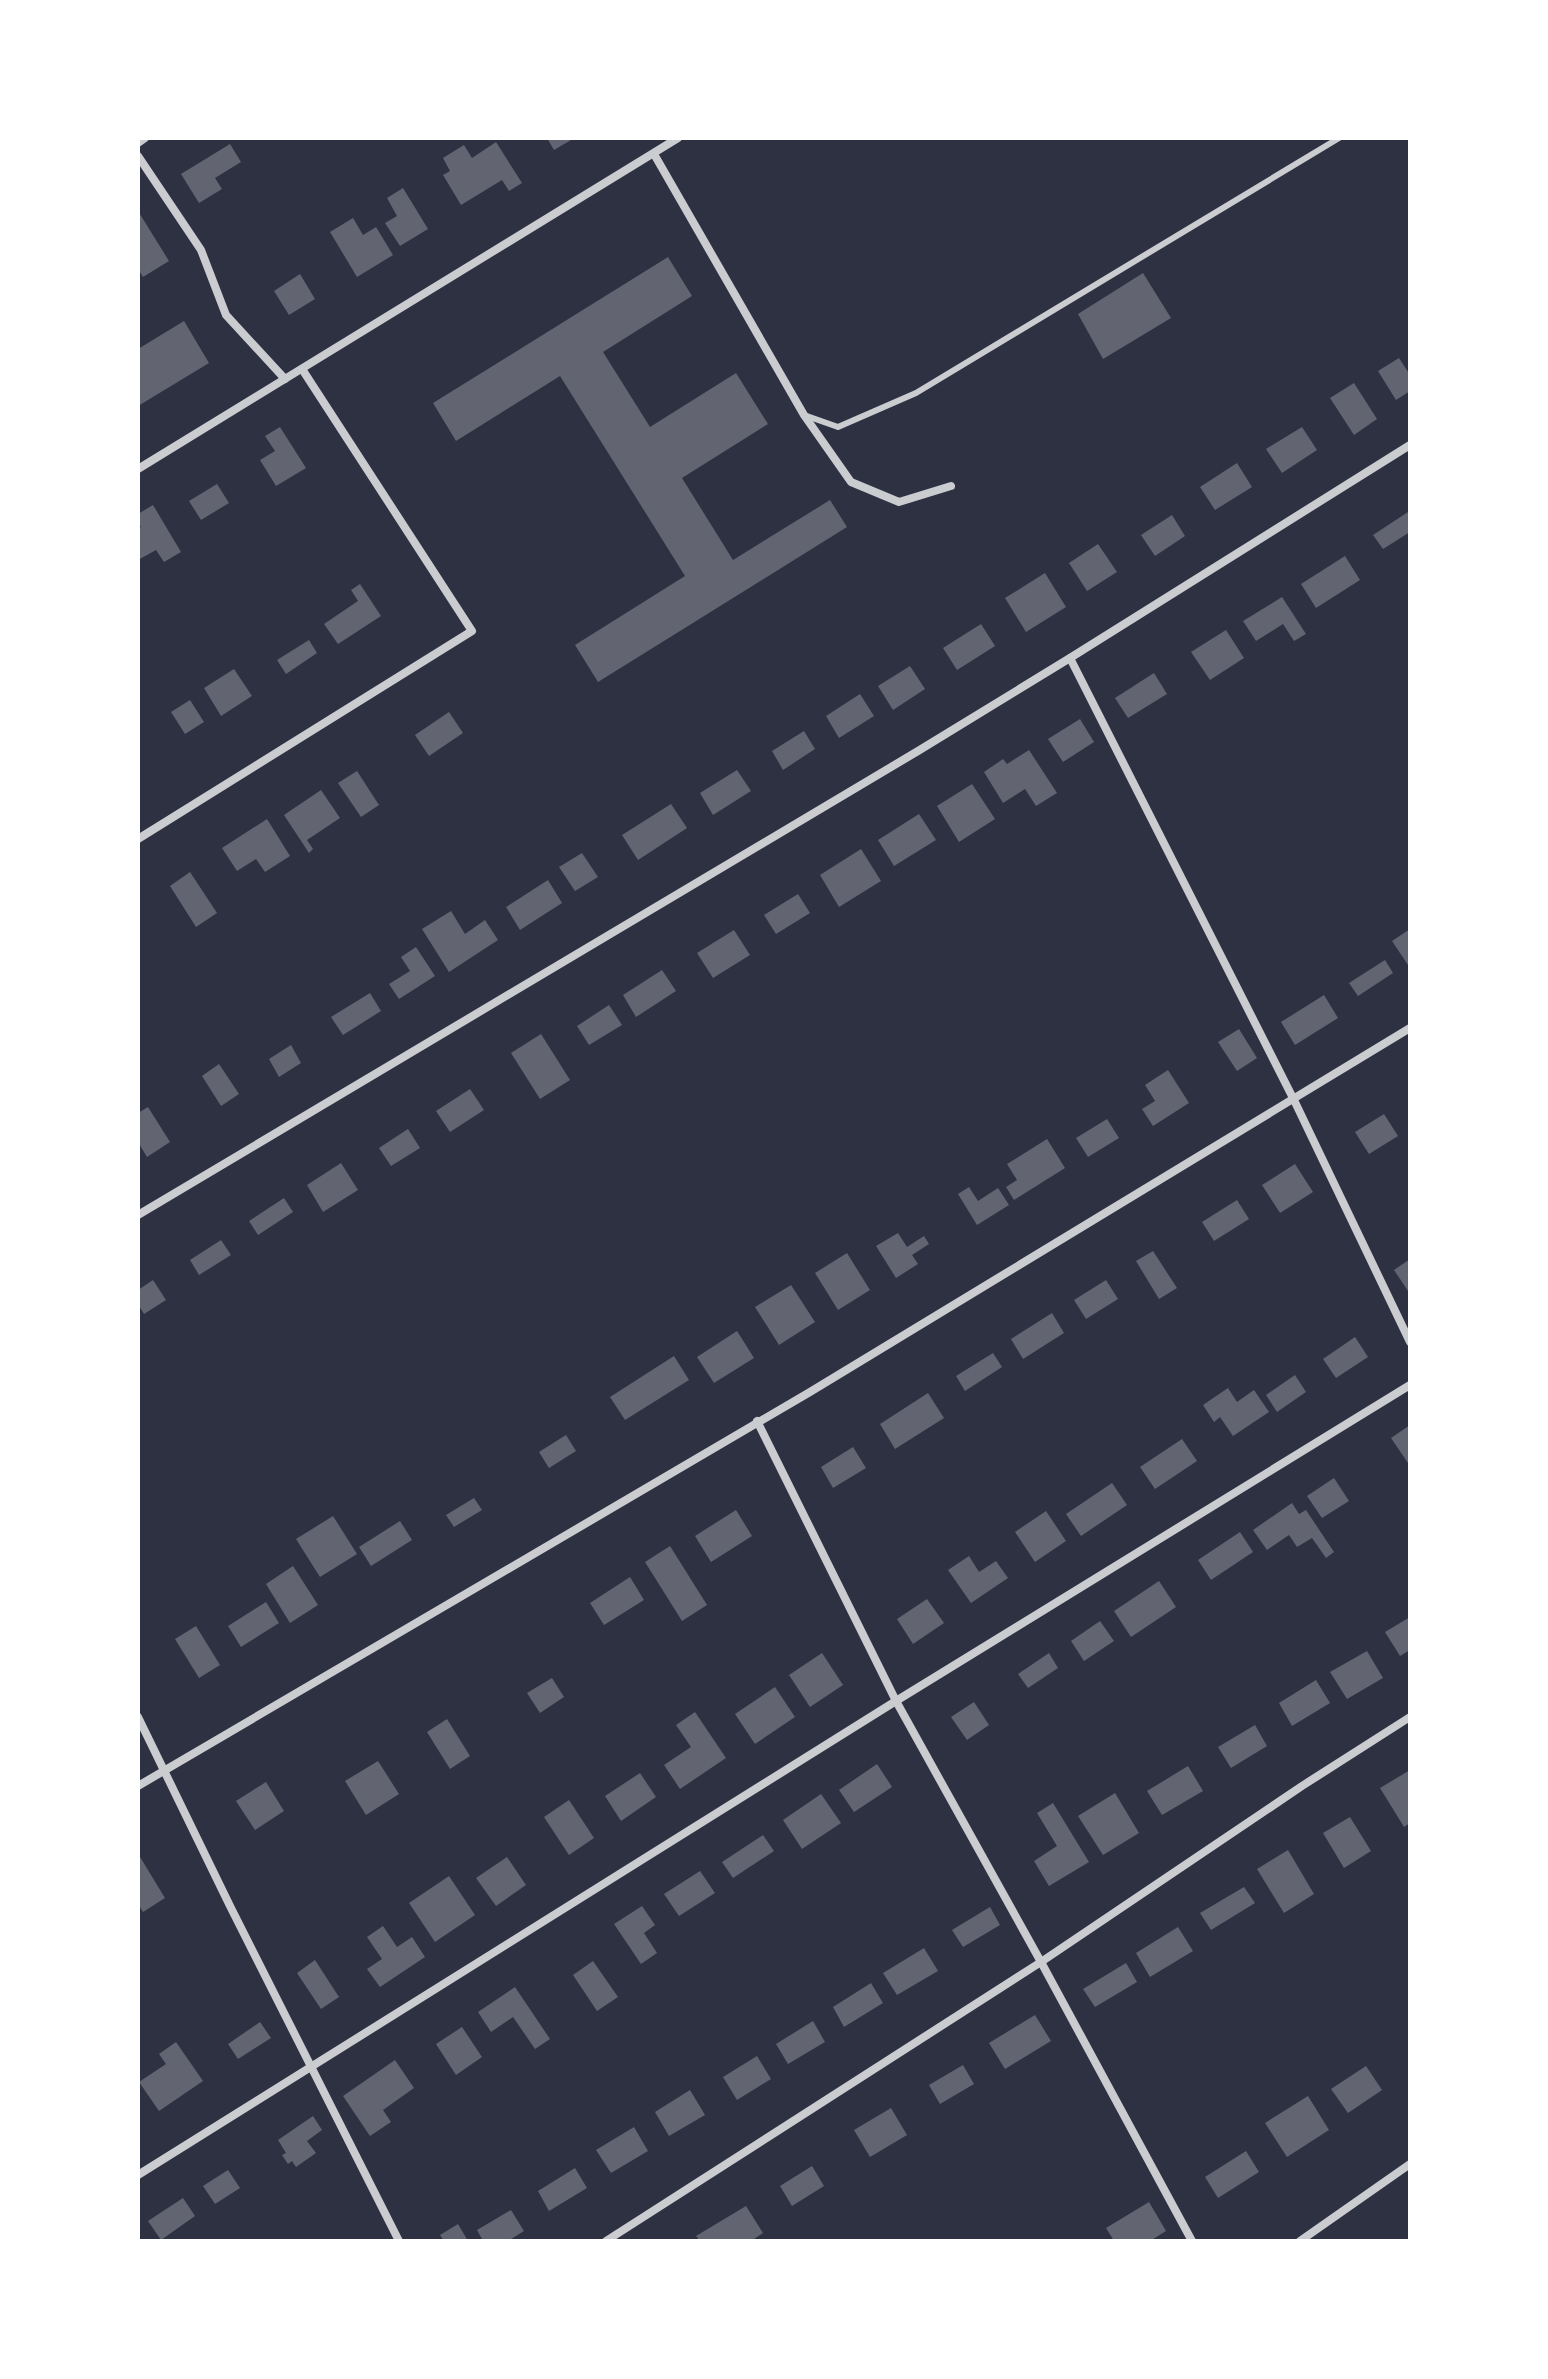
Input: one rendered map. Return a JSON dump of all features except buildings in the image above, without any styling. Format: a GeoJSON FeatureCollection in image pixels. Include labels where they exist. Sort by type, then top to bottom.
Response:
{"type":"FeatureCollection","features":[{"type":"Feature","properties":{"kind":"street"},"geometry":{"type":"LineString","coordinates":[[138,143],[145,138]]}},
{"type":"Feature","properties":{"kind":"street"},"geometry":{"type":"LineString","coordinates":[[138,469],[678,138]]}},
{"type":"Feature","properties":{"kind":"street"},"geometry":{"type":"LineString","coordinates":[[654,154],[804,415],[851,482],[899,502],[951,486]]}},
{"type":"Feature","properties":{"kind":"street"},"geometry":{"type":"LineString","coordinates":[[138,156],[201,250],[226,315],[285,379]]}},
{"type":"Feature","properties":{"kind":"street"},"geometry":{"type":"LineString","coordinates":[[138,839],[472,631],[302,369]]}},
{"type":"Feature","properties":{"kind":"street"},"geometry":{"type":"LineString","coordinates":[[138,1215],[1070,658],[1410,445]]}},
{"type":"Feature","properties":{"kind":"street"},"geometry":{"type":"LineString","coordinates":[[1070,658],[1294,1100],[1410,1342]]}},
{"type":"Feature","properties":{"kind":"street"},"geometry":{"type":"LineString","coordinates":[[138,1786],[810,1392],[1410,1028]]}},
{"type":"Feature","properties":{"kind":"street"},"geometry":{"type":"LineString","coordinates":[[138,2175],[896,1701],[1410,1385]]}},
{"type":"Feature","properties":{"kind":"street"},"geometry":{"type":"LineString","coordinates":[[757,1421],[896,1701],[1192,2241]]}},
{"type":"Feature","properties":{"kind":"street"},"geometry":{"type":"LineString","coordinates":[[138,1717],[399,2241]]}},
{"type":"Feature","properties":{"kind":"street"},"geometry":{"type":"LineString","coordinates":[[606,2241],[1041,1962],[1410,1717]]}},
{"type":"Feature","properties":{"kind":"street"},"geometry":{"type":"LineString","coordinates":[[1300,2241],[1410,2164]]}},
{"type":"Feature","properties":{"kind":"lane"},"geometry":{"type":"LineString","coordinates":[[804,415],[838,427],[916,393],[1339,138]]}}]}
